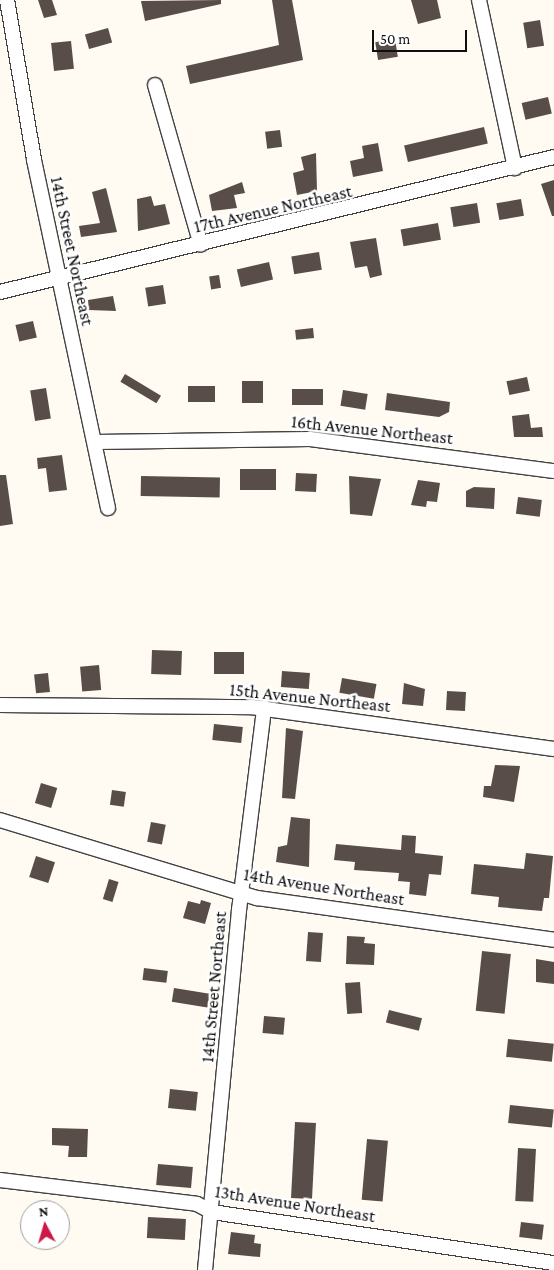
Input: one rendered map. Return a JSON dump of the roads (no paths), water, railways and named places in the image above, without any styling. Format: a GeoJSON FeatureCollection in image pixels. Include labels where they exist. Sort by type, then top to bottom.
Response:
{"type":"FeatureCollection","features":[{"type":"Feature","properties":{"kind":"street","name":"14th Street Northeast"},"geometry":{"type":"LineString","coordinates":[[7,0],[58,278],[108,508]]}},
{"type":"Feature","properties":{"kind":"street"},"geometry":{"type":"LineString","coordinates":[[479,0],[515,168]]}},
{"type":"Feature","properties":{"kind":"street"},"geometry":{"type":"LineString","coordinates":[[155,85],[201,245]]}},
{"type":"Feature","properties":{"kind":"street","name":"17th Avenue Northeast"},"geometry":{"type":"LineString","coordinates":[[0,292],[201,245],[554,158]]}},
{"type":"Feature","properties":{"kind":"street","name":"16th Avenue Northeast"},"geometry":{"type":"LineString","coordinates":[[95,442],[310,439],[554,471]]}},
{"type":"Feature","properties":{"kind":"street","name":"15th Avenue Northeast"},"geometry":{"type":"LineString","coordinates":[[0,705],[264,708],[554,749]]}},
{"type":"Feature","properties":{"kind":"street","name":"14th Street Northeast"},"geometry":{"type":"LineString","coordinates":[[205,1270],[242,894],[264,708]]}},
{"type":"Feature","properties":{"kind":"street","name":"14th Avenue Northeast"},"geometry":{"type":"LineString","coordinates":[[0,820],[242,894],[554,940]]}},
{"type":"Feature","properties":{"kind":"street","name":"13th Avenue Northeast"},"geometry":{"type":"LineString","coordinates":[[0,1180],[197,1204],[212,1212],[554,1263]]}}]}
